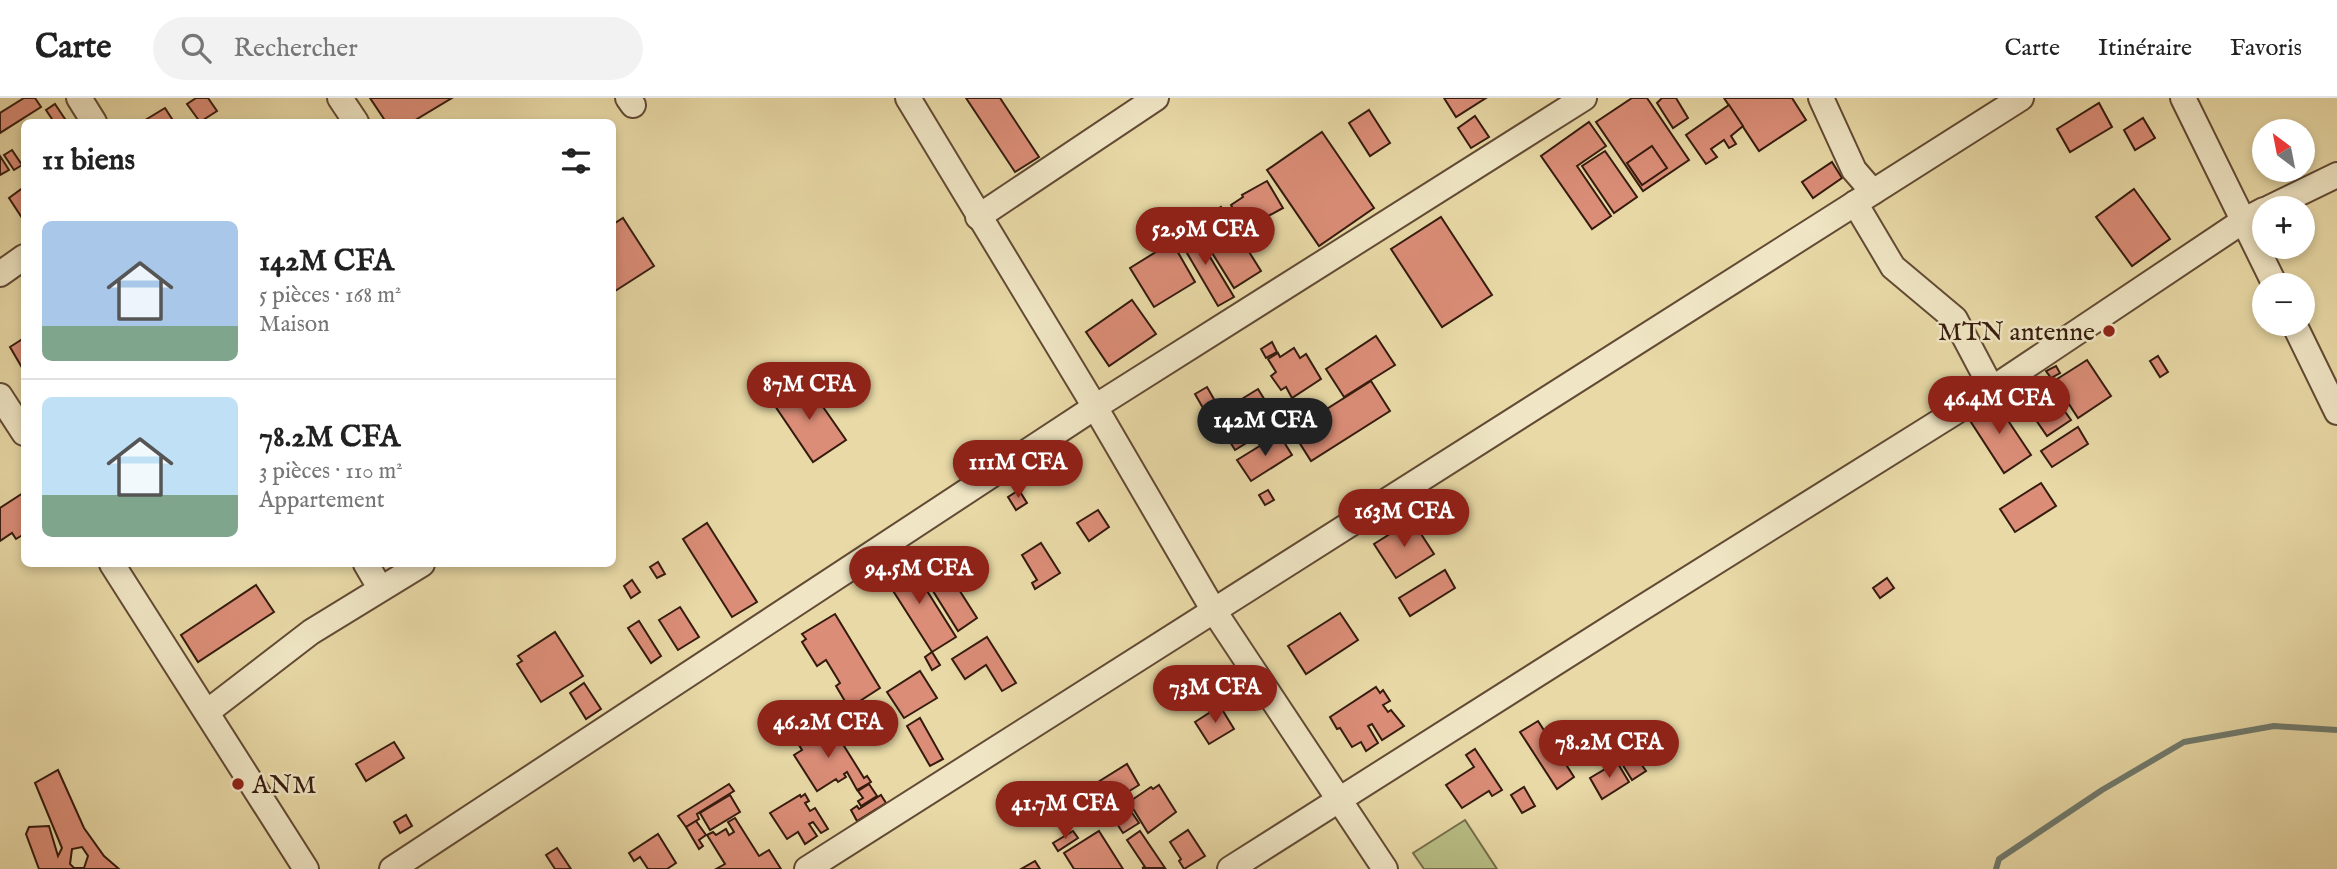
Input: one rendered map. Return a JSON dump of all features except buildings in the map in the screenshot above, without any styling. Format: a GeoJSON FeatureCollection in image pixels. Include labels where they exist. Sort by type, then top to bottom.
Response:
{"type":"FeatureCollection","features":[{"type":"Feature","properties":{"kind":"street"},"geometry":{"type":"LineString","coordinates":[[79,98],[92,119]]}},
{"type":"Feature","properties":{"kind":"street"},"geometry":{"type":"LineString","coordinates":[[340,98],[354,119]]}},
{"type":"Feature","properties":{"kind":"street"},"geometry":{"type":"LineString","coordinates":[[908,98],[1095,407],[1214,611],[1385,869]]}},
{"type":"Feature","properties":{"kind":"street"},"geometry":{"type":"LineString","coordinates":[[978,217],[1156,98]]}},
{"type":"Feature","properties":{"kind":"street"},"geometry":{"type":"LineString","coordinates":[[392,869],[1095,407],[1584,98]]}},
{"type":"Feature","properties":{"kind":"street"},"geometry":{"type":"LineString","coordinates":[[1821,98],[1854,170],[1893,267],[1955,319],[1992,389]]}},
{"type":"Feature","properties":{"kind":"street"},"geometry":{"type":"LineString","coordinates":[[807,869],[2021,98]]}},
{"type":"Feature","properties":{"kind":"street"},"geometry":{"type":"LineString","coordinates":[[2183,98],[2252,202]]}},
{"type":"Feature","properties":{"kind":"street"},"geometry":{"type":"LineString","coordinates":[[2294,196],[2337,175]]}},
{"type":"Feature","properties":{"kind":"street"},"geometry":{"type":"LineString","coordinates":[[1230,869],[1610,630],[1692,575],[1992,389],[2252,218]]}},
{"type":"Feature","properties":{"kind":"street"},"geometry":{"type":"LineString","coordinates":[[0,274],[21,259]]}},
{"type":"Feature","properties":{"kind":"street"},"geometry":{"type":"LineString","coordinates":[[2300,336],[2337,412]]}},
{"type":"Feature","properties":{"kind":"street"},"geometry":{"type":"LineString","coordinates":[[0,396],[21,428]]}},
{"type":"Feature","properties":{"kind":"street"},"geometry":{"type":"LineString","coordinates":[[114,567],[306,869]]}},
{"type":"Feature","properties":{"kind":"street"},"geometry":{"type":"LineString","coordinates":[[368,567],[380,588]]}},
{"type":"Feature","properties":{"kind":"street"},"geometry":{"type":"LineString","coordinates":[[207,712],[311,632],[417,567]]}},
{"type":"Feature","properties":{"kind":"green space"},"geometry":{"type":"Polygon","coordinates":[[[1465,820],[1497,869],[1424,869],[1413,853],[1465,820]]]}},
{"type":"Feature","properties":{"kind":"waterway"},"geometry":{"type":"LineString","coordinates":[[1996,869],[1999,859],[2102,790],[2184,742],[2274,726],[2337,730]]}},
{"type":"Feature","properties":{"kind":"place","name":"MTN antenne"},"geometry":{"type":"Point","coordinates":[2109,331]}},
{"type":"Feature","properties":{"kind":"place","name":"ANM"},"geometry":{"type":"Point","coordinates":[238,784]}}]}
